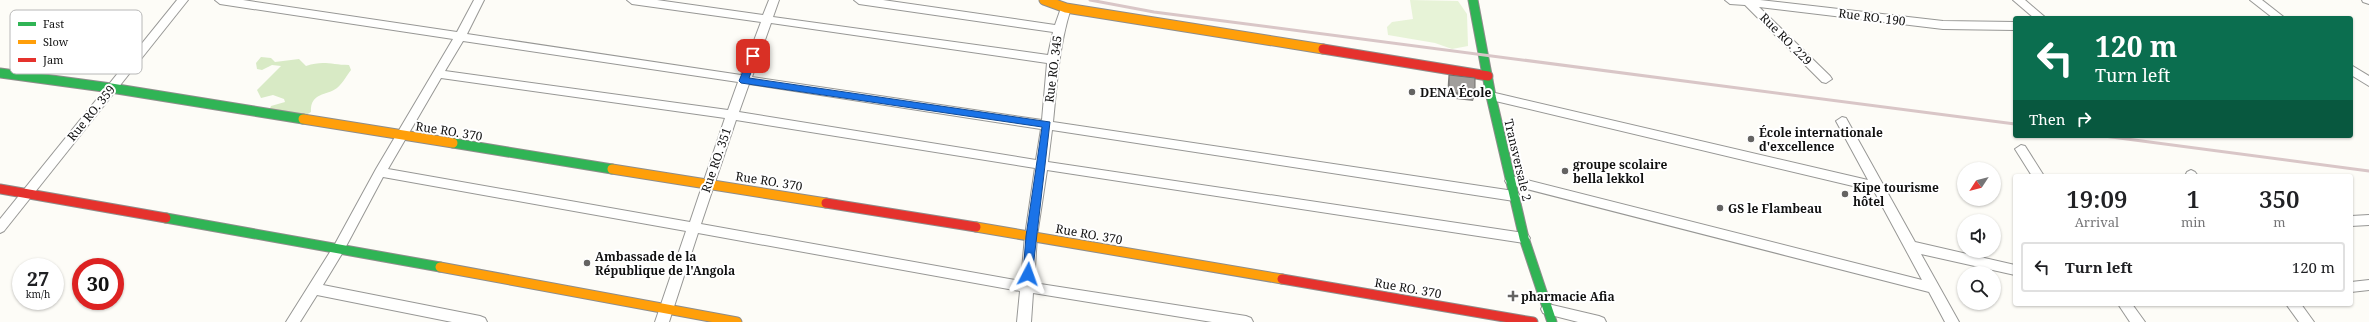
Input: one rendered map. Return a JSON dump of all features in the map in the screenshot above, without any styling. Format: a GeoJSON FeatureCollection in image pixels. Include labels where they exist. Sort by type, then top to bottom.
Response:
{"type":"FeatureCollection","features":[{"type":"Feature","properties":{"kind":"street","name":"Rue RO. 359"},"geometry":{"type":"LineString","coordinates":[[142,50],[183,0]]}},
{"type":"Feature","properties":{"kind":"street"},"geometry":{"type":"LineString","coordinates":[[220,0],[459,38],[1514,196]]}},
{"type":"Feature","properties":{"kind":"street"},"geometry":{"type":"LineString","coordinates":[[293,322],[339,248],[380,172],[459,38],[479,0]]}},
{"type":"Feature","properties":{"kind":"street"},"geometry":{"type":"LineString","coordinates":[[632,0],[767,18],[1053,60]]}},
{"type":"Feature","properties":{"kind":"street","name":"Rue RO. 351"},"geometry":{"type":"LineString","coordinates":[[662,322],[732,115],[774,0]]}},
{"type":"Feature","properties":{"kind":"street"},"geometry":{"type":"LineString","coordinates":[[859,0],[1059,29]]}},
{"type":"Feature","properties":{"kind":"street"},"geometry":{"type":"LineString","coordinates":[[1044,0],[1066,8],[1488,76]]}},
{"type":"Feature","properties":{"kind":"street","name":"Transversale 2"},"geometry":{"type":"LineString","coordinates":[[1473,0],[1491,96],[1524,238],[1552,322]]}},
{"type":"Feature","properties":{"kind":"street","name":"Rue RO. 190"},"geometry":{"type":"LineString","coordinates":[[1730,0],[1944,25],[2013,26]]}},
{"type":"Feature","properties":{"kind":"street"},"geometry":{"type":"LineString","coordinates":[[2018,0],[2038,16]]}},
{"type":"Feature","properties":{"kind":"street"},"geometry":{"type":"LineString","coordinates":[[2254,0],[2277,16]]}},
{"type":"Feature","properties":{"kind":"street","name":"Rue RO. 229"},"geometry":{"type":"LineString","coordinates":[[1747,1],[1826,79]]}},
{"type":"Feature","properties":{"kind":"street","name":"Rue RO. 345"},"geometry":{"type":"LineString","coordinates":[[1024,322],[1031,236],[1047,125],[1053,60],[1059,29],[1066,8]]}},
{"type":"Feature","properties":{"kind":"street","name":"Rue RO. 370"},"geometry":{"type":"LineString","coordinates":[[0,72],[10,73]]}},
{"type":"Feature","properties":{"kind":"street","name":"Rue RO. 370"},"geometry":{"type":"LineString","coordinates":[[14,74],[111,88],[1031,236],[1533,322]]}},
{"type":"Feature","properties":{"kind":"street","name":"Rue RO. 359"},"geometry":{"type":"LineString","coordinates":[[0,228],[122,74]]}},
{"type":"Feature","properties":{"kind":"street"},"geometry":{"type":"LineString","coordinates":[[438,74],[732,115],[1041,165],[1524,238]]}},
{"type":"Feature","properties":{"kind":"street"},"geometry":{"type":"LineString","coordinates":[[1491,96],[1877,186]]}},
{"type":"Feature","properties":{"kind":"street"},"geometry":{"type":"LineString","coordinates":[[1842,121],[1952,322]]}},
{"type":"Feature","properties":{"kind":"street"},"geometry":{"type":"LineString","coordinates":[[2021,148],[2037,174]]}},
{"type":"Feature","properties":{"kind":"street"},"geometry":{"type":"LineString","coordinates":[[380,172],[1027,287],[1246,322]]}},
{"type":"Feature","properties":{"kind":"street"},"geometry":{"type":"LineString","coordinates":[[1511,181],[1933,288]]}},
{"type":"Feature","properties":{"kind":"street"},"geometry":{"type":"LineString","coordinates":[[0,189],[339,248],[737,322]]}},
{"type":"Feature","properties":{"kind":"street"},"geometry":{"type":"LineString","coordinates":[[2353,221],[2369,220]]}},
{"type":"Feature","properties":{"kind":"street"},"geometry":{"type":"LineString","coordinates":[[1910,246],[2013,270]]}},
{"type":"Feature","properties":{"kind":"street"},"geometry":{"type":"LineString","coordinates":[[2353,287],[2369,285]]}},
{"type":"Feature","properties":{"kind":"street"},"geometry":{"type":"LineString","coordinates":[[314,289],[480,322]]}},
{"type":"Feature","properties":{"kind":"street"},"geometry":{"type":"LineString","coordinates":[[2126,306],[2138,322]]}},
{"type":"Feature","properties":{"kind":"street"},"geometry":{"type":"LineString","coordinates":[[2295,306],[2307,322]]}},
{"type":"Feature","properties":{"kind":"street"},"geometry":{"type":"LineString","coordinates":[[1548,309],[1599,322]]}},
{"type":"Feature","properties":{"kind":"green space"},"geometry":{"type":"Polygon","coordinates":[[[1410,0],[1458,1],[1467,14],[1468,46],[1452,49],[1435,43],[1388,35],[1387,27],[1392,22],[1413,19],[1410,0]]]}},
{"type":"Feature","properties":{"kind":"green space"},"geometry":{"type":"Polygon","coordinates":[[[261,57],[271,58],[275,62],[299,59],[306,66],[323,63],[349,65],[351,70],[337,88],[316,98],[313,101],[311,112],[306,115],[269,111],[271,106],[285,102],[284,99],[273,95],[261,98],[257,90],[281,66],[272,65],[262,70],[257,69],[256,63],[261,57]]]}},
{"type":"Feature","properties":{"kind":"building"},"geometry":{"type":"Polygon","coordinates":[[[1449,75],[1475,78],[1475,95],[1449,92],[1449,75]]]}},
{"type":"Feature","properties":{"kind":"railway"},"geometry":{"type":"LineString","coordinates":[[1090,0],[1154,12],[2013,124]]}},
{"type":"Feature","properties":{"kind":"railway"},"geometry":{"type":"LineString","coordinates":[[2119,138],[2369,171]]}},
{"type":"Feature","properties":{"kind":"traffic: fast"},"geometry":{"type":"LineString","coordinates":[[1473,0],[1491,96],[1524,238],[1552,322]]}},
{"type":"Feature","properties":{"kind":"traffic: fast"},"geometry":{"type":"LineString","coordinates":[[0,73],[111,88],[303,119]]}},
{"type":"Feature","properties":{"kind":"traffic: fast"},"geometry":{"type":"LineString","coordinates":[[453,143],[612,169]]}},
{"type":"Feature","properties":{"kind":"traffic: fast"},"geometry":{"type":"LineString","coordinates":[[166,218],[440,267]]}},
{"type":"Feature","properties":{"kind":"traffic: slow"},"geometry":{"type":"LineString","coordinates":[[1044,0],[1066,8],[1323,49]]}},
{"type":"Feature","properties":{"kind":"traffic: slow"},"geometry":{"type":"LineString","coordinates":[[303,119],[453,143]]}},
{"type":"Feature","properties":{"kind":"traffic: slow"},"geometry":{"type":"LineString","coordinates":[[612,169],[826,203]]}},
{"type":"Feature","properties":{"kind":"traffic: slow"},"geometry":{"type":"LineString","coordinates":[[976,227],[1282,279]]}},
{"type":"Feature","properties":{"kind":"traffic: slow"},"geometry":{"type":"LineString","coordinates":[[440,267],[737,322]]}},
{"type":"Feature","properties":{"kind":"traffic: jam"},"geometry":{"type":"LineString","coordinates":[[1323,49],[1488,76]]}},
{"type":"Feature","properties":{"kind":"traffic: jam"},"geometry":{"type":"LineString","coordinates":[[0,189],[166,218]]}},
{"type":"Feature","properties":{"kind":"traffic: jam"},"geometry":{"type":"LineString","coordinates":[[826,203],[976,227]]}},
{"type":"Feature","properties":{"kind":"traffic: jam"},"geometry":{"type":"LineString","coordinates":[[1282,279],[1533,322]]}},
{"type":"Feature","properties":{"kind":"place","name":"DENA École"},"geometry":{"type":"Point","coordinates":[1412,92]}},
{"type":"Feature","properties":{"kind":"place","name":"École internationale d'excellence"},"geometry":{"type":"Point","coordinates":[1751,139]}},
{"type":"Feature","properties":{"kind":"place","name":"groupe scolaire bella lekkol"},"geometry":{"type":"Point","coordinates":[1565,171]}},
{"type":"Feature","properties":{"kind":"place","name":"Kipe tourisme hôtel"},"geometry":{"type":"Point","coordinates":[1845,194]}},
{"type":"Feature","properties":{"kind":"place","name":"GS le Flambeau"},"geometry":{"type":"Point","coordinates":[1720,208]}},
{"type":"Feature","properties":{"kind":"place","name":"Ambassade de la République de l'Angola"},"geometry":{"type":"Point","coordinates":[587,263]}},
{"type":"Feature","properties":{"kind":"place","name":"pharmacie Afia"},"geometry":{"type":"Point","coordinates":[1513,296]}},
{"type":"Feature","properties":{"kind":"route"},"geometry":{"type":"LineString","coordinates":[[753,56],[744,81],[1047,125],[1031,236],[1028,274]]}}]}
